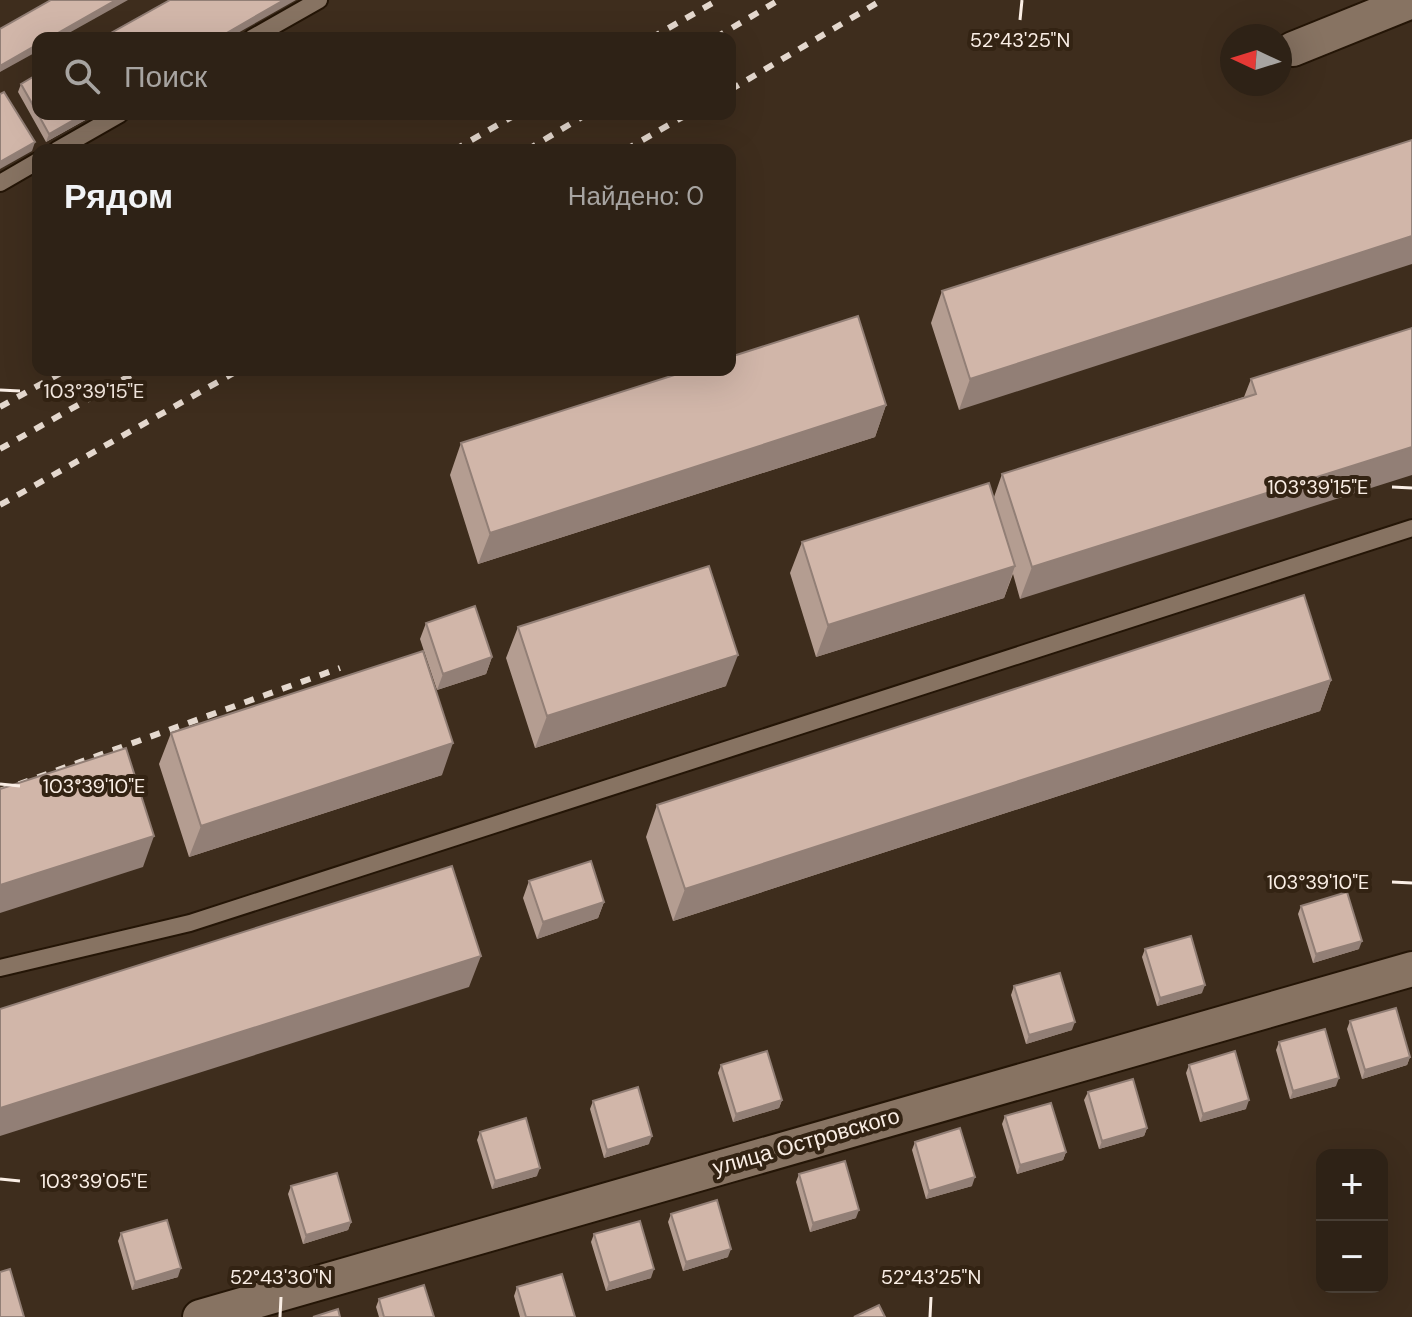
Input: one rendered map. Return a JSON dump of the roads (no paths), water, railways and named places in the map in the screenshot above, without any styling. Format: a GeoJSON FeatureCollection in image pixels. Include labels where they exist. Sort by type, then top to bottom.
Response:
{"type":"FeatureCollection","features":[{"type":"Feature","properties":{"kind":"street"},"geometry":{"type":"LineString","coordinates":[[1293,49],[1412,1]]}},
{"type":"Feature","properties":{"kind":"street","name":"улица Островского"},"geometry":{"type":"LineString","coordinates":[[200,1317],[1412,969]]}},
{"type":"Feature","properties":{"kind":"lane"},"geometry":{"type":"LineString","coordinates":[[263,32],[319,0]]}},
{"type":"Feature","properties":{"kind":"lane"},"geometry":{"type":"LineString","coordinates":[[68,144],[110,120]]}},
{"type":"Feature","properties":{"kind":"lane"},"geometry":{"type":"LineString","coordinates":[[0,183],[32,164]]}},
{"type":"Feature","properties":{"kind":"lane"},"geometry":{"type":"LineString","coordinates":[[0,968],[190,923],[1412,528]]}},
{"type":"Feature","properties":{"kind":"railway"},"geometry":{"type":"LineString","coordinates":[[662,32],[718,0]]}},
{"type":"Feature","properties":{"kind":"railway"},"geometry":{"type":"LineString","coordinates":[[725,32],[779,0]]}},
{"type":"Feature","properties":{"kind":"railway"},"geometry":{"type":"LineString","coordinates":[[736,86],[882,0]]}},
{"type":"Feature","properties":{"kind":"railway"},"geometry":{"type":"LineString","coordinates":[[464,144],[506,120]]}},
{"type":"Feature","properties":{"kind":"railway"},"geometry":{"type":"LineString","coordinates":[[537,144],[577,120]]}},
{"type":"Feature","properties":{"kind":"railway"},"geometry":{"type":"LineString","coordinates":[[636,144],[678,120]]}},
{"type":"Feature","properties":{"kind":"railway"},"geometry":{"type":"LineString","coordinates":[[0,407],[55,376]]}},
{"type":"Feature","properties":{"kind":"railway"},"geometry":{"type":"LineString","coordinates":[[0,449],[129,376]]}},
{"type":"Feature","properties":{"kind":"railway"},"geometry":{"type":"LineString","coordinates":[[0,505],[228,376]]}},
{"type":"Feature","properties":{"kind":"railway"},"geometry":{"type":"LineString","coordinates":[[0,791],[340,668]]}}]}
